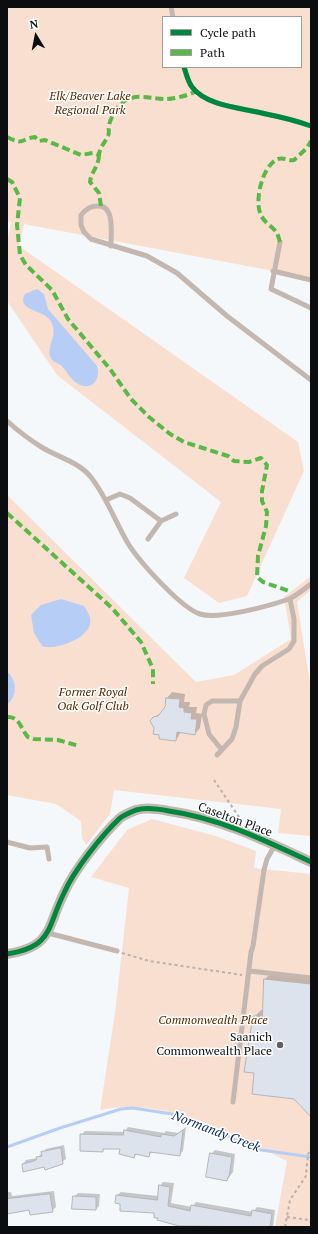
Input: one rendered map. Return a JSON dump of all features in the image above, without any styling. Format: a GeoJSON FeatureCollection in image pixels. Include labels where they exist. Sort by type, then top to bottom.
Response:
{"type":"FeatureCollection","features":[{"type":"Feature","properties":{"kind":"street","name":"Caselton Place"},"geometry":{"type":"LineString","coordinates":[[7,954],[23,952],[37,944],[48,933],[63,893],[75,874],[122,817],[138,810],[156,809],[190,814],[218,822],[275,845],[311,862]]}},
{"type":"Feature","properties":{"kind":"lane"},"geometry":{"type":"LineString","coordinates":[[184,68],[192,87],[209,98],[240,110],[265,113],[311,126]]}},
{"type":"Feature","properties":{"kind":"lane"},"geometry":{"type":"LineString","coordinates":[[111,246],[110,216],[107,209],[101,206],[94,206],[86,209],[80,215],[81,225],[84,232],[91,238],[111,246],[147,256],[177,273],[227,316],[311,380]]}},
{"type":"Feature","properties":{"kind":"lane"},"geometry":{"type":"LineString","coordinates":[[280,242],[271,289],[311,308]]}},
{"type":"Feature","properties":{"kind":"lane"},"geometry":{"type":"LineString","coordinates":[[274,271],[311,280]]}},
{"type":"Feature","properties":{"kind":"lane"},"geometry":{"type":"LineString","coordinates":[[7,421],[22,434],[44,449],[78,465],[89,475],[106,500],[122,533],[139,560],[154,577],[186,606],[198,614],[224,616],[290,599],[311,584]]}},
{"type":"Feature","properties":{"kind":"lane"},"geometry":{"type":"LineString","coordinates":[[106,500],[120,494],[160,521]]}},
{"type":"Feature","properties":{"kind":"lane"},"geometry":{"type":"LineString","coordinates":[[148,539],[160,521],[176,514]]}},
{"type":"Feature","properties":{"kind":"lane"},"geometry":{"type":"LineString","coordinates":[[217,755],[232,739],[236,727],[240,701],[262,666],[289,649],[294,641],[294,620],[290,599]]}},
{"type":"Feature","properties":{"kind":"lane"},"geometry":{"type":"LineString","coordinates":[[222,750],[209,734],[204,714],[206,706],[212,701],[240,701]]}},
{"type":"Feature","properties":{"kind":"lane"},"geometry":{"type":"LineString","coordinates":[[7,842],[36,849],[47,847],[49,858]]}},
{"type":"Feature","properties":{"kind":"lane"},"geometry":{"type":"LineString","coordinates":[[233,1102],[251,952],[264,870],[267,859],[275,845]]}},
{"type":"Feature","properties":{"kind":"lane"},"geometry":{"type":"LineString","coordinates":[[48,933],[117,951]]}},
{"type":"Feature","properties":{"kind":"lane"},"geometry":{"type":"LineString","coordinates":[[249,974],[311,978]]}},
{"type":"Feature","properties":{"kind":"path"},"geometry":{"type":"LineString","coordinates":[[214,780],[240,819],[246,822]]}},
{"type":"Feature","properties":{"kind":"path"},"geometry":{"type":"LineString","coordinates":[[117,951],[149,960],[249,974]]}},
{"type":"Feature","properties":{"kind":"path"},"geometry":{"type":"LineString","coordinates":[[285,1227],[290,1200],[306,1176],[308,1154],[311,1151]]}},
{"type":"Feature","properties":{"kind":"path"},"geometry":{"type":"LineString","coordinates":[[287,1217],[309,1220],[311,1223]]}},
{"type":"Feature","properties":{"kind":"green space","name":"Elk/Beaver Lake Regional Park"},"geometry":{"type":"Polygon","coordinates":[[[7,7],[311,7],[311,278],[24,224],[19,246],[298,442],[304,471],[247,596],[219,603],[184,578],[221,502],[57,375],[7,301],[7,243],[11,222],[7,221],[7,7]]]}},
{"type":"Feature","properties":{"kind":"green space","name":"Former Royal Oak Golf Club"},"geometry":{"type":"Polygon","coordinates":[[[7,495],[196,682],[234,675],[291,639],[284,597],[311,576],[311,590],[297,602],[311,689],[311,836],[278,833],[281,809],[114,790],[110,814],[86,845],[82,838],[81,821],[56,804],[7,795],[7,495]]]}},
{"type":"Feature","properties":{"kind":"green space","name":"Commonwealth Place"},"geometry":{"type":"Polygon","coordinates":[[[152,819],[216,836],[256,851],[254,868],[311,874],[311,1227],[275,1227],[287,1161],[220,1129],[173,1113],[148,1108],[124,1107],[100,1110],[115,1013],[129,888],[91,877],[127,830],[152,819]]]}},
{"type":"Feature","properties":{"kind":"water"},"geometry":{"type":"Polygon","coordinates":[[[37,289],[44,294],[48,309],[97,366],[97,379],[89,386],[80,385],[77,383],[70,377],[62,366],[53,361],[51,358],[50,350],[54,330],[53,325],[46,316],[27,307],[23,300],[25,294],[37,289]]]}},
{"type":"Feature","properties":{"kind":"water"},"geometry":{"type":"Polygon","coordinates":[[[61,599],[84,606],[90,617],[88,629],[77,639],[62,645],[55,647],[42,646],[34,633],[31,615],[41,605],[61,599]]]}},
{"type":"Feature","properties":{"kind":"water"},"geometry":{"type":"Polygon","coordinates":[[[7,671],[13,679],[15,688],[13,697],[7,705],[7,671]]]}},
{"type":"Feature","properties":{"kind":"building"},"geometry":{"type":"Polygon","coordinates":[[[166,698],[180,699],[179,707],[184,708],[184,712],[192,713],[191,719],[197,719],[195,735],[177,732],[176,741],[159,739],[159,735],[153,734],[154,728],[150,721],[153,717],[158,716],[165,707],[166,698]]]}},
{"type":"Feature","properties":{"kind":"building","name":"Saanich Commonwealth Place"},"geometry":{"type":"Polygon","coordinates":[[[264,979],[311,984],[311,1117],[294,1099],[252,1094],[254,1073],[244,1072],[253,1016],[262,1017],[264,979]]]}},
{"type":"Feature","properties":{"kind":"building"},"geometry":{"type":"Polygon","coordinates":[[[124,1130],[161,1137],[161,1134],[174,1136],[183,1130],[180,1156],[150,1152],[149,1157],[135,1154],[134,1158],[119,1154],[120,1149],[103,1149],[103,1152],[80,1151],[80,1134],[123,1135],[124,1130]]]}},
{"type":"Feature","properties":{"kind":"building"},"geometry":{"type":"Polygon","coordinates":[[[61,1148],[63,1164],[45,1170],[44,1167],[23,1172],[22,1164],[34,1161],[37,1159],[36,1157],[42,1156],[41,1152],[61,1148]]]}},
{"type":"Feature","properties":{"kind":"building"},"geometry":{"type":"Polygon","coordinates":[[[210,1153],[232,1157],[227,1181],[206,1177],[210,1153]]]}},
{"type":"Feature","properties":{"kind":"building"},"geometry":{"type":"Polygon","coordinates":[[[159,1185],[170,1187],[168,1206],[190,1211],[191,1205],[251,1216],[252,1210],[272,1214],[270,1227],[179,1226],[157,1220],[158,1218],[154,1218],[154,1213],[120,1211],[120,1204],[115,1203],[116,1195],[157,1200],[159,1185]]]}},
{"type":"Feature","properties":{"kind":"building"},"geometry":{"type":"Polygon","coordinates":[[[50,1194],[53,1212],[30,1215],[29,1210],[7,1214],[7,1199],[50,1194]]]}},
{"type":"Feature","properties":{"kind":"building"},"geometry":{"type":"Polygon","coordinates":[[[73,1196],[96,1197],[96,1210],[72,1209],[73,1196]]]}},
{"type":"Feature","properties":{"kind":"waterway","name":"Normandy Creek"},"geometry":{"type":"LineString","coordinates":[[7,1147],[60,1128],[121,1109],[133,1108],[172,1114],[212,1128],[254,1149],[311,1157]]}},
{"type":"Feature","properties":{"kind":"marked path"},"geometry":{"type":"LineString","coordinates":[[7,137],[17,141],[35,137],[39,141],[45,140],[81,155],[93,153],[99,155],[101,147],[109,135],[109,125],[114,113],[124,101],[136,97],[164,99],[172,98],[185,96],[196,91]]}},
{"type":"Feature","properties":{"kind":"marked path"},"geometry":{"type":"LineString","coordinates":[[280,242],[277,233],[263,219],[259,211],[258,203],[261,185],[267,169],[272,163],[278,159],[294,160],[307,148],[311,141]]}},
{"type":"Feature","properties":{"kind":"marked path"},"geometry":{"type":"LineString","coordinates":[[99,155],[99,159],[90,182],[99,193],[101,206]]}},
{"type":"Feature","properties":{"kind":"marked path"},"geometry":{"type":"LineString","coordinates":[[7,179],[12,182],[20,198],[17,225],[20,255],[26,265],[52,290],[68,319],[110,369],[131,399],[149,417],[170,434],[184,442],[228,456],[234,461],[249,462],[261,458],[267,465],[262,491],[262,501],[267,512],[266,526],[258,556],[257,577],[263,582],[289,591]]}},
{"type":"Feature","properties":{"kind":"marked path"},"geometry":{"type":"LineString","coordinates":[[7,513],[112,608],[141,642],[153,669],[153,684]]}},
{"type":"Feature","properties":{"kind":"marked path"},"geometry":{"type":"LineString","coordinates":[[7,717],[11,717],[18,721],[28,737],[34,739],[58,740],[79,746]]}},
{"type":"Feature","properties":{"kind":"cycle path"},"geometry":{"type":"LineString","coordinates":[[184,68],[192,87],[207,99],[227,106],[300,122],[311,126]]}},
{"type":"Feature","properties":{"kind":"cycle path"},"geometry":{"type":"LineString","coordinates":[[7,954],[22,951],[41,941],[51,925],[74,874],[81,864],[97,843],[120,818],[136,810],[157,809],[188,814],[206,819],[242,831],[311,862]]}},
{"type":"Feature","properties":{"kind":"place","name":"Saanich Commonwealth Place"},"geometry":{"type":"Point","coordinates":[280,1045]}}]}
